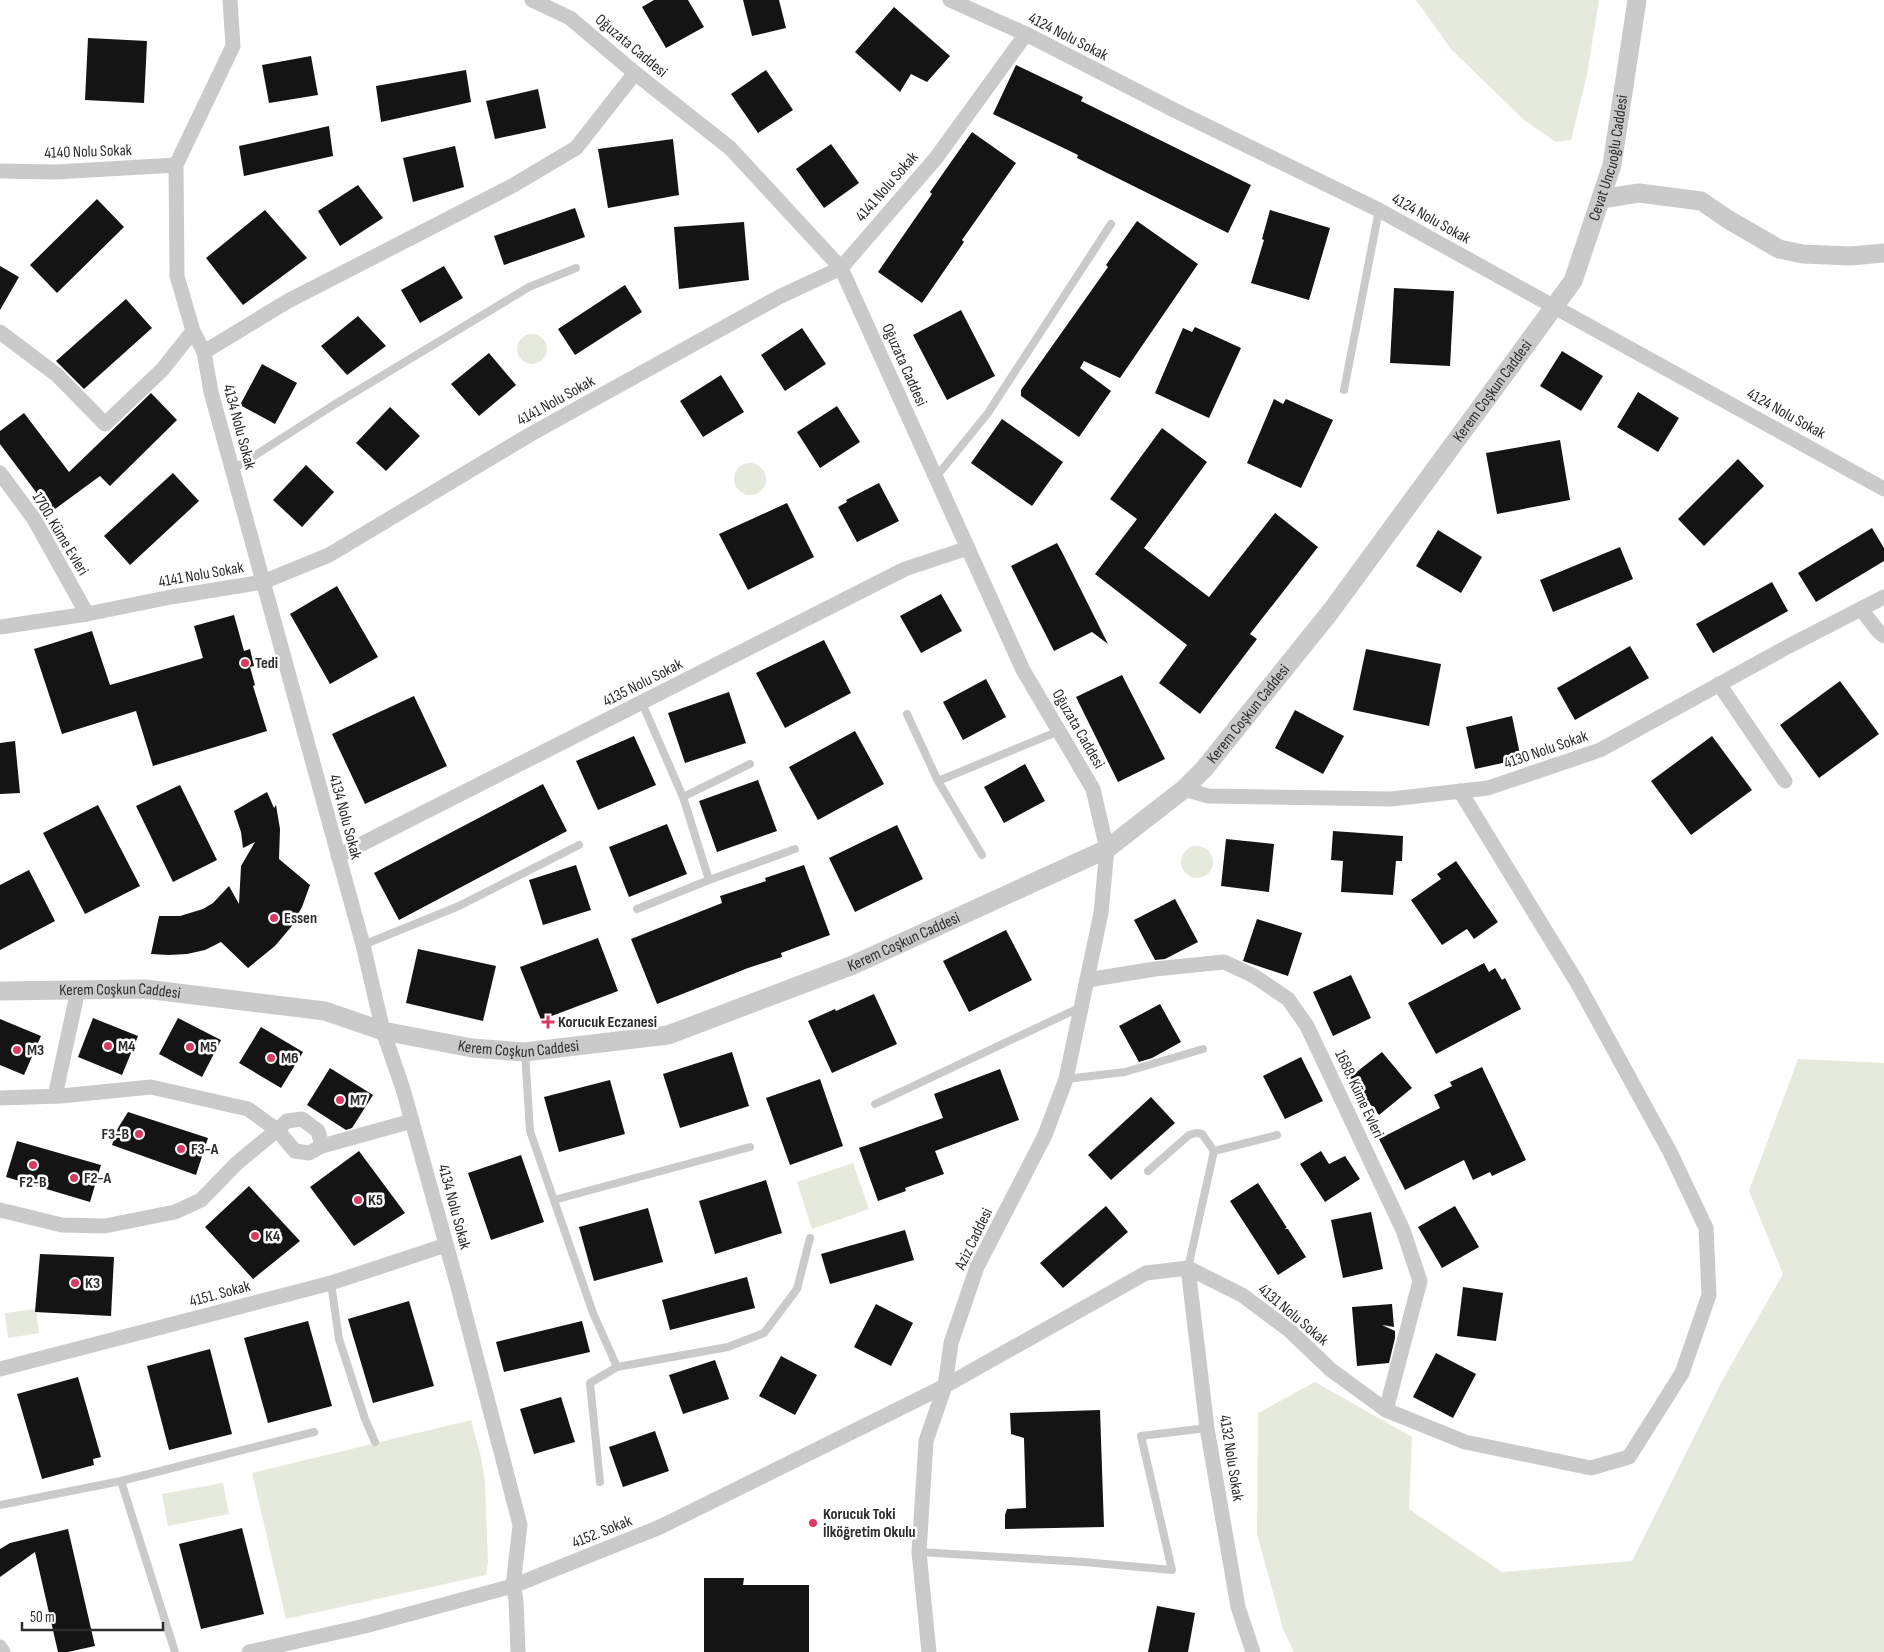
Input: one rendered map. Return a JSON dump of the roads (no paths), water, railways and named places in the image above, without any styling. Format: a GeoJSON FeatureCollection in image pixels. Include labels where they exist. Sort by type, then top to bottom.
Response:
{"type":"FeatureCollection","features":[{"type":"Feature","properties":{"kind":"street","name":"4134 Nolu Sokak"},"geometry":{"type":"LineString","coordinates":[[230,0],[234,46],[176,166],[177,276],[193,331],[204,352],[211,392],[363,945],[383,1031],[412,1121],[520,1525],[513,1586],[516,1600],[518,1652]]}},
{"type":"Feature","properties":{"kind":"street","name":"Oğuzata Caddesi"},"geometry":{"type":"LineString","coordinates":[[532,0],[570,18],[635,73],[730,148],[841,268],[1023,670],[1093,790],[1107,849]]}},
{"type":"Feature","properties":{"kind":"street","name":"4124 Nolu Sokak"},"geometry":{"type":"LineString","coordinates":[[950,0],[1026,34],[1174,110],[1379,210],[1884,489]]}},
{"type":"Feature","properties":{"kind":"street","name":"Cevat Uncuoğlu Caddesi"},"geometry":{"type":"LineString","coordinates":[[1554,306],[1573,281],[1612,165],[1637,0]]}},
{"type":"Feature","properties":{"kind":"street","name":"4141 Nolu Sokak"},"geometry":{"type":"LineString","coordinates":[[0,627],[87,614],[171,597],[263,582],[329,555],[531,434],[779,297],[841,268],[936,158],[1026,34]]}},
{"type":"Feature","properties":{"kind":"street"},"geometry":{"type":"LineString","coordinates":[[204,352],[288,301],[512,186],[576,148],[635,73]]}},
{"type":"Feature","properties":{"kind":"street","name":"4140 Nolu Sokak"},"geometry":{"type":"LineString","coordinates":[[0,171],[56,172],[176,166]]}},
{"type":"Feature","properties":{"kind":"street"},"geometry":{"type":"LineString","coordinates":[[1601,199],[1640,193],[1701,201],[1729,220],[1779,249],[1803,254],[1850,256],[1884,253]]}},
{"type":"Feature","properties":{"kind":"street","name":"Kerem Coşkun Caddesi"},"geometry":{"type":"LineString","coordinates":[[0,992],[145,989],[325,1011],[383,1031],[472,1048],[525,1052],[668,1035],[853,965],[1107,849],[1184,789],[1204,769],[1332,611],[1554,306]]}},
{"type":"Feature","properties":{"kind":"street"},"geometry":{"type":"LineString","coordinates":[[0,332],[56,376],[105,424],[162,370],[193,331]]}},
{"type":"Feature","properties":{"kind":"street","name":"1700. Küme Evleri"},"geometry":{"type":"LineString","coordinates":[[0,473],[34,519],[87,614]]}},
{"type":"Feature","properties":{"kind":"street","name":"4135 Nolu Sokak"},"geometry":{"type":"LineString","coordinates":[[338,856],[905,569],[968,548]]}},
{"type":"Feature","properties":{"kind":"street","name":"4130 Nolu Sokak"},"geometry":{"type":"LineString","coordinates":[[1184,789],[1208,796],[1391,799],[1488,788],[1600,750],[1719,684],[1884,597]]}},
{"type":"Feature","properties":{"kind":"street"},"geometry":{"type":"LineString","coordinates":[[1861,609],[1884,636]]}},
{"type":"Feature","properties":{"kind":"street"},"geometry":{"type":"LineString","coordinates":[[1719,684],[1785,781]]}},
{"type":"Feature","properties":{"kind":"street","name":"4131 Nolu Sokak"},"geometry":{"type":"LineString","coordinates":[[1188,1268],[1242,1295],[1289,1330],[1331,1370],[1386,1410],[1465,1442],[1591,1468],[1629,1458],[1682,1373],[1709,1295],[1706,1228],[1670,1152],[1578,984],[1460,791]]}},
{"type":"Feature","properties":{"kind":"street","name":"Aziz Caddesi"},"geometry":{"type":"LineString","coordinates":[[929,1652],[919,1552],[926,1441],[945,1386],[950,1343],[977,1267],[1046,1134],[1066,1079],[1083,1006],[1101,913],[1107,849]]}},
{"type":"Feature","properties":{"kind":"street","name":"1688. Küme Evleri"},"geometry":{"type":"LineString","coordinates":[[1087,980],[1164,968],[1224,962],[1254,976],[1288,999],[1307,1026],[1403,1230],[1420,1281],[1386,1410]]}},
{"type":"Feature","properties":{"kind":"street"},"geometry":{"type":"LineString","coordinates":[[55,1096],[78,990]]}},
{"type":"Feature","properties":{"kind":"street"},"geometry":{"type":"LineString","coordinates":[[0,1098],[55,1096],[151,1087],[248,1109],[277,1130],[295,1151],[309,1153],[322,1146],[412,1121]]}},
{"type":"Feature","properties":{"kind":"street"},"geometry":{"type":"LineString","coordinates":[[0,1210],[62,1225],[105,1226],[175,1212],[201,1200],[237,1163],[287,1121],[302,1119],[318,1131],[322,1146]]}},
{"type":"Feature","properties":{"kind":"street","name":"4151. Sokak"},"geometry":{"type":"LineString","coordinates":[[0,1370],[331,1283],[446,1245]]}},
{"type":"Feature","properties":{"kind":"street"},"geometry":{"type":"LineString","coordinates":[[945,1386],[1146,1273],[1188,1268]]}},
{"type":"Feature","properties":{"kind":"street","name":"4132 Nolu Sokak"},"geometry":{"type":"LineString","coordinates":[[1188,1268],[1207,1428],[1238,1607],[1253,1652]]}},
{"type":"Feature","properties":{"kind":"street","name":"4152. Sokak"},"geometry":{"type":"LineString","coordinates":[[249,1652],[365,1626],[513,1586],[660,1528],[945,1386]]}},
{"type":"Feature","properties":{"kind":"street"},"geometry":{"type":"LineString","coordinates":[[0,1647],[3,1652]]}},
{"type":"Feature","properties":{"kind":"lane"},"geometry":{"type":"LineString","coordinates":[[1344,390],[1379,210]]}},
{"type":"Feature","properties":{"kind":"lane"},"geometry":{"type":"LineString","coordinates":[[936,477],[988,413],[1112,224]]}},
{"type":"Feature","properties":{"kind":"lane"},"geometry":{"type":"LineString","coordinates":[[232,470],[332,406],[528,287],[576,268]]}},
{"type":"Feature","properties":{"kind":"lane"},"geometry":{"type":"LineString","coordinates":[[642,703],[683,797],[709,880]]}},
{"type":"Feature","properties":{"kind":"lane"},"geometry":{"type":"LineString","coordinates":[[907,714],[938,781],[982,855]]}},
{"type":"Feature","properties":{"kind":"lane"},"geometry":{"type":"LineString","coordinates":[[938,781],[1059,731]]}},
{"type":"Feature","properties":{"kind":"lane"},"geometry":{"type":"LineString","coordinates":[[683,797],[750,764]]}},
{"type":"Feature","properties":{"kind":"lane"},"geometry":{"type":"LineString","coordinates":[[363,945],[459,906],[579,845]]}},
{"type":"Feature","properties":{"kind":"lane"},"geometry":{"type":"LineString","coordinates":[[637,909],[709,880],[795,849]]}},
{"type":"Feature","properties":{"kind":"lane"},"geometry":{"type":"LineString","coordinates":[[875,1104],[1083,1006]]}},
{"type":"Feature","properties":{"kind":"lane"},"geometry":{"type":"LineString","coordinates":[[1066,1079],[1125,1072],[1203,1049]]}},
{"type":"Feature","properties":{"kind":"lane"},"geometry":{"type":"LineString","coordinates":[[525,1052],[530,1130],[593,1313],[617,1367]]}},
{"type":"Feature","properties":{"kind":"lane"},"geometry":{"type":"LineString","coordinates":[[1148,1171],[1189,1135],[1202,1134],[1214,1151],[1188,1268]]}},
{"type":"Feature","properties":{"kind":"lane"},"geometry":{"type":"LineString","coordinates":[[1214,1151],[1277,1135]]}},
{"type":"Feature","properties":{"kind":"lane"},"geometry":{"type":"LineString","coordinates":[[554,1200],[750,1148]]}},
{"type":"Feature","properties":{"kind":"lane"},"geometry":{"type":"LineString","coordinates":[[600,1482],[590,1383],[617,1367],[728,1347],[764,1332],[796,1289],[810,1238]]}},
{"type":"Feature","properties":{"kind":"lane"},"geometry":{"type":"LineString","coordinates":[[331,1283],[339,1339],[365,1419],[375,1442]]}},
{"type":"Feature","properties":{"kind":"lane"},"geometry":{"type":"LineString","coordinates":[[919,1552],[1084,1562],[1172,1570],[1140,1436],[1207,1428]]}},
{"type":"Feature","properties":{"kind":"lane"},"geometry":{"type":"LineString","coordinates":[[0,1505],[122,1481],[314,1432]]}},
{"type":"Feature","properties":{"kind":"lane"},"geometry":{"type":"LineString","coordinates":[[122,1481],[175,1652]]}},
{"type":"Feature","properties":{"kind":"place","name":"Tedi"},"geometry":{"type":"Point","coordinates":[245,663]}},
{"type":"Feature","properties":{"kind":"place","name":"Essen"},"geometry":{"type":"Point","coordinates":[274,918]}},
{"type":"Feature","properties":{"kind":"place","name":"Korucuk Eczanesi"},"geometry":{"type":"Point","coordinates":[548,1022]}},
{"type":"Feature","properties":{"kind":"place","name":"M4"},"geometry":{"type":"Point","coordinates":[108,1046]}},
{"type":"Feature","properties":{"kind":"place","name":"M5"},"geometry":{"type":"Point","coordinates":[190,1047]}},
{"type":"Feature","properties":{"kind":"place","name":"M3"},"geometry":{"type":"Point","coordinates":[17,1050]}},
{"type":"Feature","properties":{"kind":"place","name":"M6"},"geometry":{"type":"Point","coordinates":[271,1058]}},
{"type":"Feature","properties":{"kind":"place","name":"M7"},"geometry":{"type":"Point","coordinates":[340,1100]}},
{"type":"Feature","properties":{"kind":"place","name":"F3-B"},"geometry":{"type":"Point","coordinates":[139,1134]}},
{"type":"Feature","properties":{"kind":"place","name":"F3-A"},"geometry":{"type":"Point","coordinates":[181,1149]}},
{"type":"Feature","properties":{"kind":"place","name":"F2-B"},"geometry":{"type":"Point","coordinates":[33,1165]}},
{"type":"Feature","properties":{"kind":"place","name":"F2-A"},"geometry":{"type":"Point","coordinates":[74,1178]}},
{"type":"Feature","properties":{"kind":"place","name":"K5"},"geometry":{"type":"Point","coordinates":[358,1200]}},
{"type":"Feature","properties":{"kind":"place","name":"K4"},"geometry":{"type":"Point","coordinates":[255,1236]}},
{"type":"Feature","properties":{"kind":"place","name":"K3"},"geometry":{"type":"Point","coordinates":[75,1283]}},
{"type":"Feature","properties":{"kind":"place","name":"Korucuk Toki İlköğretim Okulu"},"geometry":{"type":"Point","coordinates":[813,1523]}}]}
